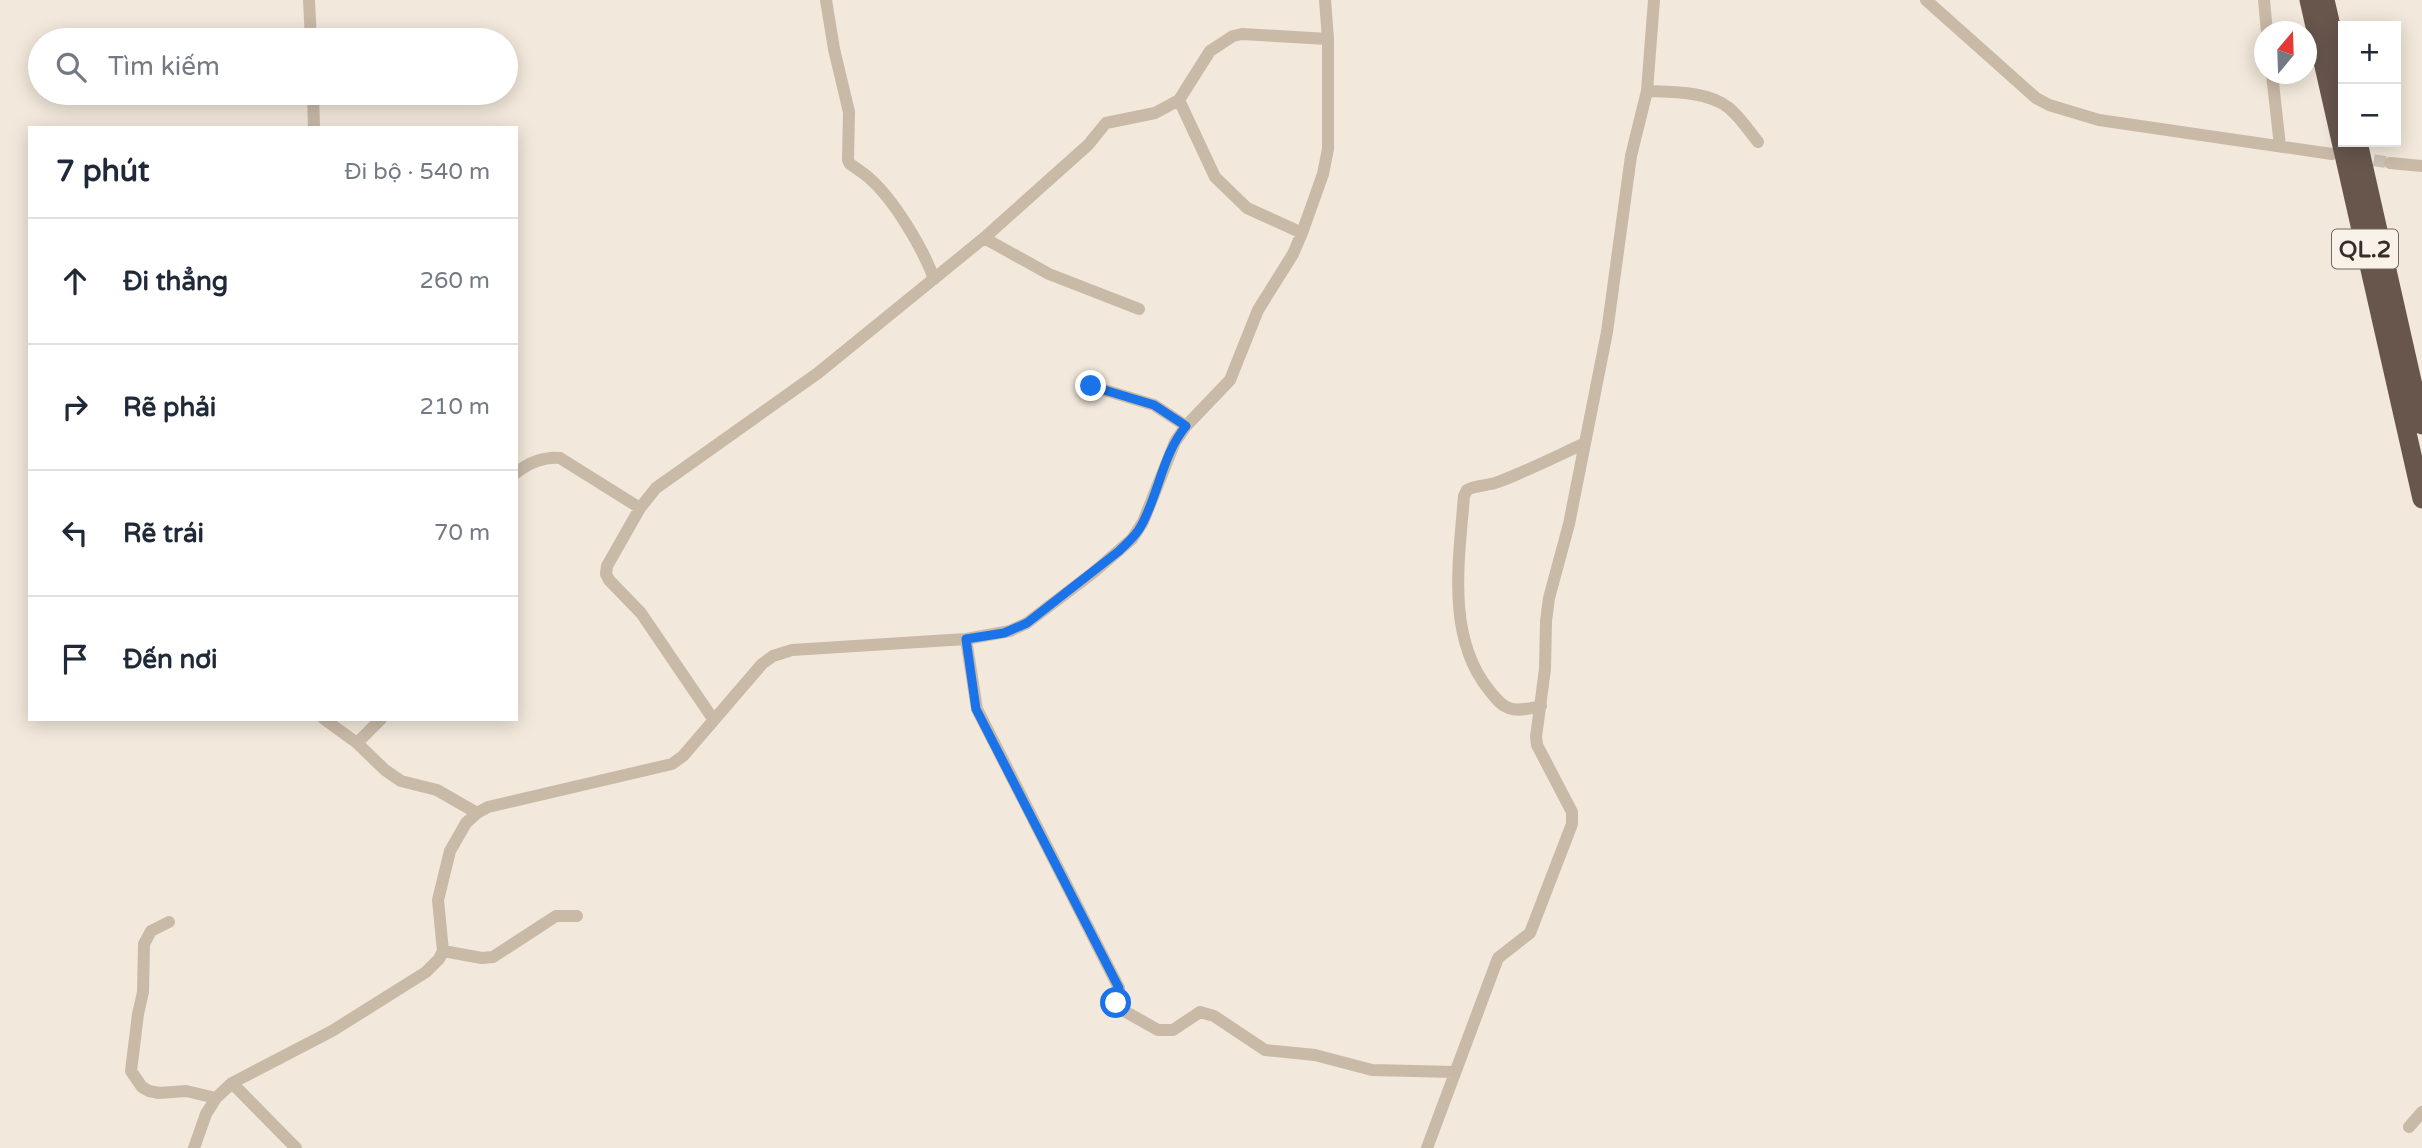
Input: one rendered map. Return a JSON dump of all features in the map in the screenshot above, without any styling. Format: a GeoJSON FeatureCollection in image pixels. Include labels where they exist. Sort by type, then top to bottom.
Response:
{"type":"FeatureCollection","features":[{"type":"Feature","properties":{"kind":"highway","name":"QL.2"},"geometry":{"type":"LineString","coordinates":[[2309,0],[2422,499]]}},
{"type":"Feature","properties":{"kind":"highway"},"geometry":{"type":"LineString","coordinates":[[2325,0],[2338,56]]}},
{"type":"Feature","properties":{"kind":"highway","name":"QL.2"},"geometry":{"type":"LineString","coordinates":[[2359,147],[2422,425]]}},
{"type":"Feature","properties":{"kind":"street"},"geometry":{"type":"LineString","coordinates":[[309,0],[310,28]]}},
{"type":"Feature","properties":{"kind":"street"},"geometry":{"type":"LineString","coordinates":[[826,0],[849,112],[848,160],[871,180],[905,222],[924,254],[934,279]]}},
{"type":"Feature","properties":{"kind":"street"},"geometry":{"type":"LineString","coordinates":[[194,1148],[206,1114],[216,1098],[232,1083],[332,1031],[415,979],[439,958],[443,951],[438,900],[450,851],[466,823],[477,813],[488,807],[672,764],[683,756],[762,664],[773,656],[792,650],[966,639],[1004,633],[1027,623],[1132,539],[1143,522],[1170,452],[1186,426],[1230,380],[1258,310],[1293,254],[1302,233],[1326,165],[1328,40],[1325,0]]}},
{"type":"Feature","properties":{"kind":"street"},"geometry":{"type":"LineString","coordinates":[[1427,1148],[1498,958],[1530,933],[1572,824],[1572,812],[1537,745],[1536,729],[1541,706],[1549,598],[1569,524],[1610,314],[1632,150],[1647,91],[1654,0]]}},
{"type":"Feature","properties":{"kind":"street"},"geometry":{"type":"LineString","coordinates":[[1926,0],[2036,97],[2049,104],[2099,120],[2332,154]]}},
{"type":"Feature","properties":{"kind":"street"},"geometry":{"type":"LineString","coordinates":[[2264,0],[2266,21]]}},
{"type":"Feature","properties":{"kind":"street"},"geometry":{"type":"LineString","coordinates":[[713,719],[641,613],[608,580],[606,573],[607,566],[640,508],[656,488],[818,373],[934,279],[1088,145],[1106,123],[1155,113],[1179,100],[1210,51],[1233,36],[1242,34],[1328,40]]}},
{"type":"Feature","properties":{"kind":"street"},"geometry":{"type":"LineString","coordinates":[[2273,84],[2280,146]]}},
{"type":"Feature","properties":{"kind":"street"},"geometry":{"type":"LineString","coordinates":[[1647,91],[1689,94],[1723,104],[1758,142]]}},
{"type":"Feature","properties":{"kind":"street"},"geometry":{"type":"LineString","coordinates":[[1179,100],[1215,177],[1247,208],[1302,233]]}},
{"type":"Feature","properties":{"kind":"street"},"geometry":{"type":"LineString","coordinates":[[313,105],[314,126]]}},
{"type":"Feature","properties":{"kind":"street"},"geometry":{"type":"LineString","coordinates":[[2390,163],[2422,166]]}},
{"type":"Feature","properties":{"kind":"street"},"geometry":{"type":"LineString","coordinates":[[984,238],[1049,274],[1139,309]]}},
{"type":"Feature","properties":{"kind":"street"},"geometry":{"type":"LineString","coordinates":[[1091,386],[1154,405],[1186,426]]}},
{"type":"Feature","properties":{"kind":"street"},"geometry":{"type":"LineString","coordinates":[[1541,706],[1513,709],[1501,704],[1484,683],[1469,655],[1463,636],[1459,590],[1464,496],[1466,490],[1472,487],[1493,484],[1584,444]]}},
{"type":"Feature","properties":{"kind":"street"},"geometry":{"type":"LineString","coordinates":[[518,471],[525,466],[552,457],[560,458],[640,508]]}},
{"type":"Feature","properties":{"kind":"street"},"geometry":{"type":"LineString","coordinates":[[966,639],[976,709],[1119,988],[1116,1007],[1158,1030],[1173,1030],[1204,1012],[1265,1050],[1315,1055],[1357,1068],[1455,1072]]}},
{"type":"Feature","properties":{"kind":"street"},"geometry":{"type":"LineString","coordinates":[[327,721],[401,781],[437,790],[477,813]]}},
{"type":"Feature","properties":{"kind":"street"},"geometry":{"type":"LineString","coordinates":[[357,743],[380,721]]}},
{"type":"Feature","properties":{"kind":"street"},"geometry":{"type":"LineString","coordinates":[[443,951],[482,958],[493,957],[556,916],[577,916]]}},
{"type":"Feature","properties":{"kind":"street"},"geometry":{"type":"LineString","coordinates":[[169,922],[151,931],[144,944],[143,992],[131,1071],[142,1087],[149,1091],[186,1091],[216,1098]]}},
{"type":"Feature","properties":{"kind":"street"},"geometry":{"type":"LineString","coordinates":[[232,1083],[296,1148]]}},
{"type":"Feature","properties":{"kind":"street"},"geometry":{"type":"LineString","coordinates":[[2409,1127],[2422,1112]]}},
{"type":"Feature","properties":{"kind":"tunnel"},"geometry":{"type":"LineString","coordinates":[[2356,157],[2390,163]]}},
{"type":"Feature","properties":{"kind":"route"},"geometry":{"type":"LineString","coordinates":[[1091,386],[1154,405],[1186,426],[1170,452],[1143,522],[1132,539],[1119,551],[1027,623],[1004,633],[966,639],[976,709],[1119,988],[1116,1003]]}}]}
